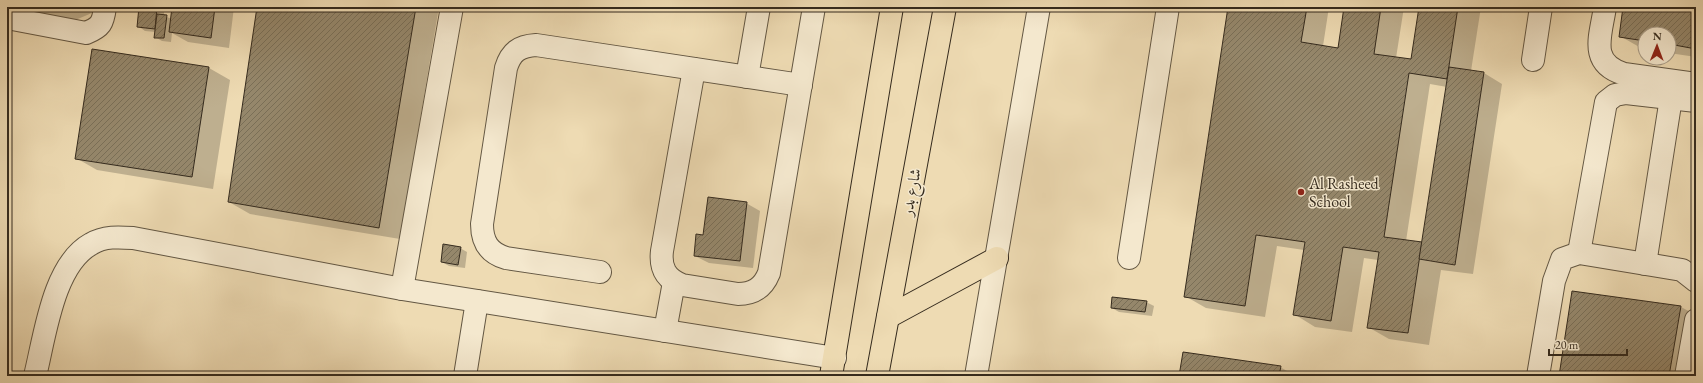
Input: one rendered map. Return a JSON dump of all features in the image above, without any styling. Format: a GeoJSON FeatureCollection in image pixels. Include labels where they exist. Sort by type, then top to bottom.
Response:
{"type":"FeatureCollection","features":[{"type":"Feature","properties":{"kind":"main road"},"geometry":{"type":"LineString","coordinates":[[833,367],[892,7]]}},
{"type":"Feature","properties":{"kind":"main road","name":"شارع بدر"},"geometry":{"type":"LineString","coordinates":[[877,376],[945,7]]}},
{"type":"Feature","properties":{"kind":"main road"},"geometry":{"type":"LineString","coordinates":[[888,318],[996,258]]}},
{"type":"Feature","properties":{"kind":"street"},"geometry":{"type":"LineString","coordinates":[[7,18],[86,33],[96,28],[103,20],[105,7]]}},
{"type":"Feature","properties":{"kind":"street"},"geometry":{"type":"LineString","coordinates":[[402,289],[452,7]]}},
{"type":"Feature","properties":{"kind":"street"},"geometry":{"type":"LineString","coordinates":[[747,77],[759,7]]}},
{"type":"Feature","properties":{"kind":"street"},"geometry":{"type":"LineString","coordinates":[[694,69],[661,260],[663,268],[667,276],[674,282],[682,285],[738,294],[754,292],[761,287],[770,273],[814,7]]}},
{"type":"Feature","properties":{"kind":"street"},"geometry":{"type":"LineString","coordinates":[[976,376],[1039,7]]}},
{"type":"Feature","properties":{"kind":"street"},"geometry":{"type":"LineString","coordinates":[[1129,258],[1168,7]]}},
{"type":"Feature","properties":{"kind":"street"},"geometry":{"type":"LineString","coordinates":[[1533,60],[1541,7]]}},
{"type":"Feature","properties":{"kind":"street"},"geometry":{"type":"LineString","coordinates":[[1605,7],[1600,43],[1600,54],[1604,64],[1613,71],[1624,74],[1696,84]]}},
{"type":"Feature","properties":{"kind":"street"},"geometry":{"type":"LineString","coordinates":[[600,272],[497,256],[490,250],[485,242],[482,233],[482,224],[506,68],[509,58],[516,50],[525,46],[536,45],[801,85]]}},
{"type":"Feature","properties":{"kind":"street"},"geometry":{"type":"LineString","coordinates":[[1579,253],[1606,102],[1615,95],[1626,93],[1696,101]]}},
{"type":"Feature","properties":{"kind":"street"},"geometry":{"type":"LineString","coordinates":[[1645,264],[1671,98]]}},
{"type":"Feature","properties":{"kind":"street"},"geometry":{"type":"LineString","coordinates":[[35,376],[55,292],[64,273],[75,255],[92,243],[112,237],[133,238],[402,289],[665,331],[833,367]]}},
{"type":"Feature","properties":{"kind":"street"},"geometry":{"type":"LineString","coordinates":[[1538,376],[1554,282],[1562,259],[1579,253],[1682,270],[1696,280]]}},
{"type":"Feature","properties":{"kind":"street"},"geometry":{"type":"LineString","coordinates":[[665,331],[674,282]]}},
{"type":"Feature","properties":{"kind":"street"},"geometry":{"type":"LineString","coordinates":[[465,376],[477,301]]}},
{"type":"Feature","properties":{"kind":"street"},"geometry":{"type":"LineString","coordinates":[[1686,376],[1696,320]]}},
{"type":"Feature","properties":{"kind":"building"},"geometry":{"type":"Polygon","coordinates":[[[15,7],[32,7],[19,13],[15,7]]]}},
{"type":"Feature","properties":{"kind":"building"},"geometry":{"type":"Polygon","coordinates":[[[139,7],[157,7],[155,29],[137,27],[139,7]]]}},
{"type":"Feature","properties":{"kind":"building"},"geometry":{"type":"Polygon","coordinates":[[[172,7],[215,7],[211,38],[169,32],[172,7]]]}},
{"type":"Feature","properties":{"kind":"building"},"geometry":{"type":"Polygon","coordinates":[[[257,7],[416,7],[379,228],[228,202],[257,7]]]}},
{"type":"Feature","properties":{"kind":"building"},"geometry":{"type":"Polygon","coordinates":[[[1228,7],[1307,7],[1301,42],[1338,48],[1344,7],[1381,7],[1374,54],[1411,59],[1419,7],[1458,7],[1447,79],[1409,73],[1384,237],[1422,242],[1408,333],[1367,328],[1379,252],[1343,247],[1331,321],[1293,315],[1305,242],[1256,235],[1245,306],[1184,297],[1228,7]]]}},
{"type":"Feature","properties":{"kind":"building"},"geometry":{"type":"Polygon","coordinates":[[[1623,7],[1696,7],[1696,49],[1677,45],[1677,26],[1637,26],[1637,40],[1619,37],[1623,7]]]}},
{"type":"Feature","properties":{"kind":"building"},"geometry":{"type":"Polygon","coordinates":[[[157,14],[167,15],[164,38],[154,38],[157,14]]]}},
{"type":"Feature","properties":{"kind":"building"},"geometry":{"type":"Polygon","coordinates":[[[92,49],[209,67],[192,177],[75,159],[92,49]]]}},
{"type":"Feature","properties":{"kind":"building"},"geometry":{"type":"Polygon","coordinates":[[[1449,67],[1484,72],[1455,265],[1419,259],[1449,67]]]}},
{"type":"Feature","properties":{"kind":"building"},"geometry":{"type":"Polygon","coordinates":[[[708,197],[747,202],[740,261],[694,256],[696,234],[703,235],[708,197]]]}},
{"type":"Feature","properties":{"kind":"building"},"geometry":{"type":"Polygon","coordinates":[[[443,244],[461,247],[458,265],[441,262],[443,244]]]}},
{"type":"Feature","properties":{"kind":"building"},"geometry":{"type":"Polygon","coordinates":[[[1572,291],[1681,306],[1669,376],[1559,376],[1572,291]]]}},
{"type":"Feature","properties":{"kind":"building"},"geometry":{"type":"Polygon","coordinates":[[[1112,297],[1147,301],[1145,312],[1111,308],[1112,297]]]}},
{"type":"Feature","properties":{"kind":"building"},"geometry":{"type":"Polygon","coordinates":[[[1183,352],[1281,366],[1279,376],[1179,376],[1183,352]]]}},
{"type":"Feature","properties":{"kind":"place","name":"Al Rasheed School"},"geometry":{"type":"Point","coordinates":[1301,192]}}]}
